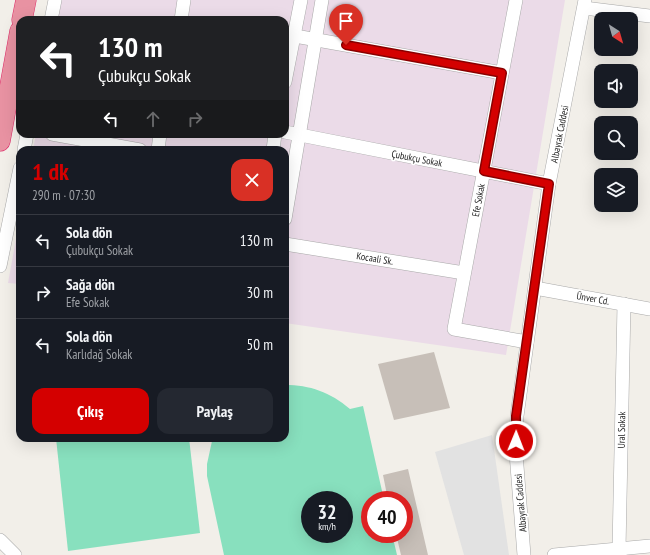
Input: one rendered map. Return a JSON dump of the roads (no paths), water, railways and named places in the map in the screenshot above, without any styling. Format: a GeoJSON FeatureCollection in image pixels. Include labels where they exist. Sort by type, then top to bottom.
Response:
{"type":"FeatureCollection","features":[{"type":"Feature","properties":{"kind":"highway"},"geometry":{"type":"LineString","coordinates":[[23,16],[26,0]]}},
{"type":"Feature","properties":{"kind":"highway"},"geometry":{"type":"LineString","coordinates":[[0,141],[16,53]]}},
{"type":"Feature","properties":{"kind":"street"},"geometry":{"type":"LineString","coordinates":[[52,16],[55,0]]}},
{"type":"Feature","properties":{"kind":"street"},"geometry":{"type":"LineString","coordinates":[[182,16],[184,0]]}},
{"type":"Feature","properties":{"kind":"street"},"geometry":{"type":"LineString","coordinates":[[289,64],[301,0]]}},
{"type":"Feature","properties":{"kind":"street"},"geometry":{"type":"LineString","coordinates":[[289,196],[314,39],[322,0]]}},
{"type":"Feature","properties":{"kind":"street","name":"Efe Sokak"},"geometry":{"type":"LineString","coordinates":[[516,0],[454,329],[527,342]]}},
{"type":"Feature","properties":{"kind":"street"},"geometry":{"type":"LineString","coordinates":[[584,4],[650,16]]}},
{"type":"Feature","properties":{"kind":"street","name":"Albayrak Caddesi"},"geometry":{"type":"LineString","coordinates":[[524,555],[516,453],[516,416],[549,184],[584,4]]}},
{"type":"Feature","properties":{"kind":"street"},"geometry":{"type":"LineString","coordinates":[[295,36],[502,73]]}},
{"type":"Feature","properties":{"kind":"street","name":"Çubukçu Sokak"},"geometry":{"type":"LineString","coordinates":[[289,133],[549,184]]}},
{"type":"Feature","properties":{"kind":"street"},"geometry":{"type":"LineString","coordinates":[[74,138],[118,146]]}},
{"type":"Feature","properties":{"kind":"street"},"geometry":{"type":"LineString","coordinates":[[0,266],[16,188]]}},
{"type":"Feature","properties":{"kind":"street","name":"Kocaali Sk."},"geometry":{"type":"LineString","coordinates":[[289,245],[464,273]]}},
{"type":"Feature","properties":{"kind":"street","name":"Ünver Cd."},"geometry":{"type":"LineString","coordinates":[[535,288],[650,308]]}},
{"type":"Feature","properties":{"kind":"street","name":"Ural Sokak"},"geometry":{"type":"LineString","coordinates":[[619,552],[624,304]]}},
{"type":"Feature","properties":{"kind":"street"},"geometry":{"type":"LineString","coordinates":[[0,540],[15,555]]}},
{"type":"Feature","properties":{"kind":"street"},"geometry":{"type":"LineString","coordinates":[[554,555],[619,552],[650,546]]}}]}
